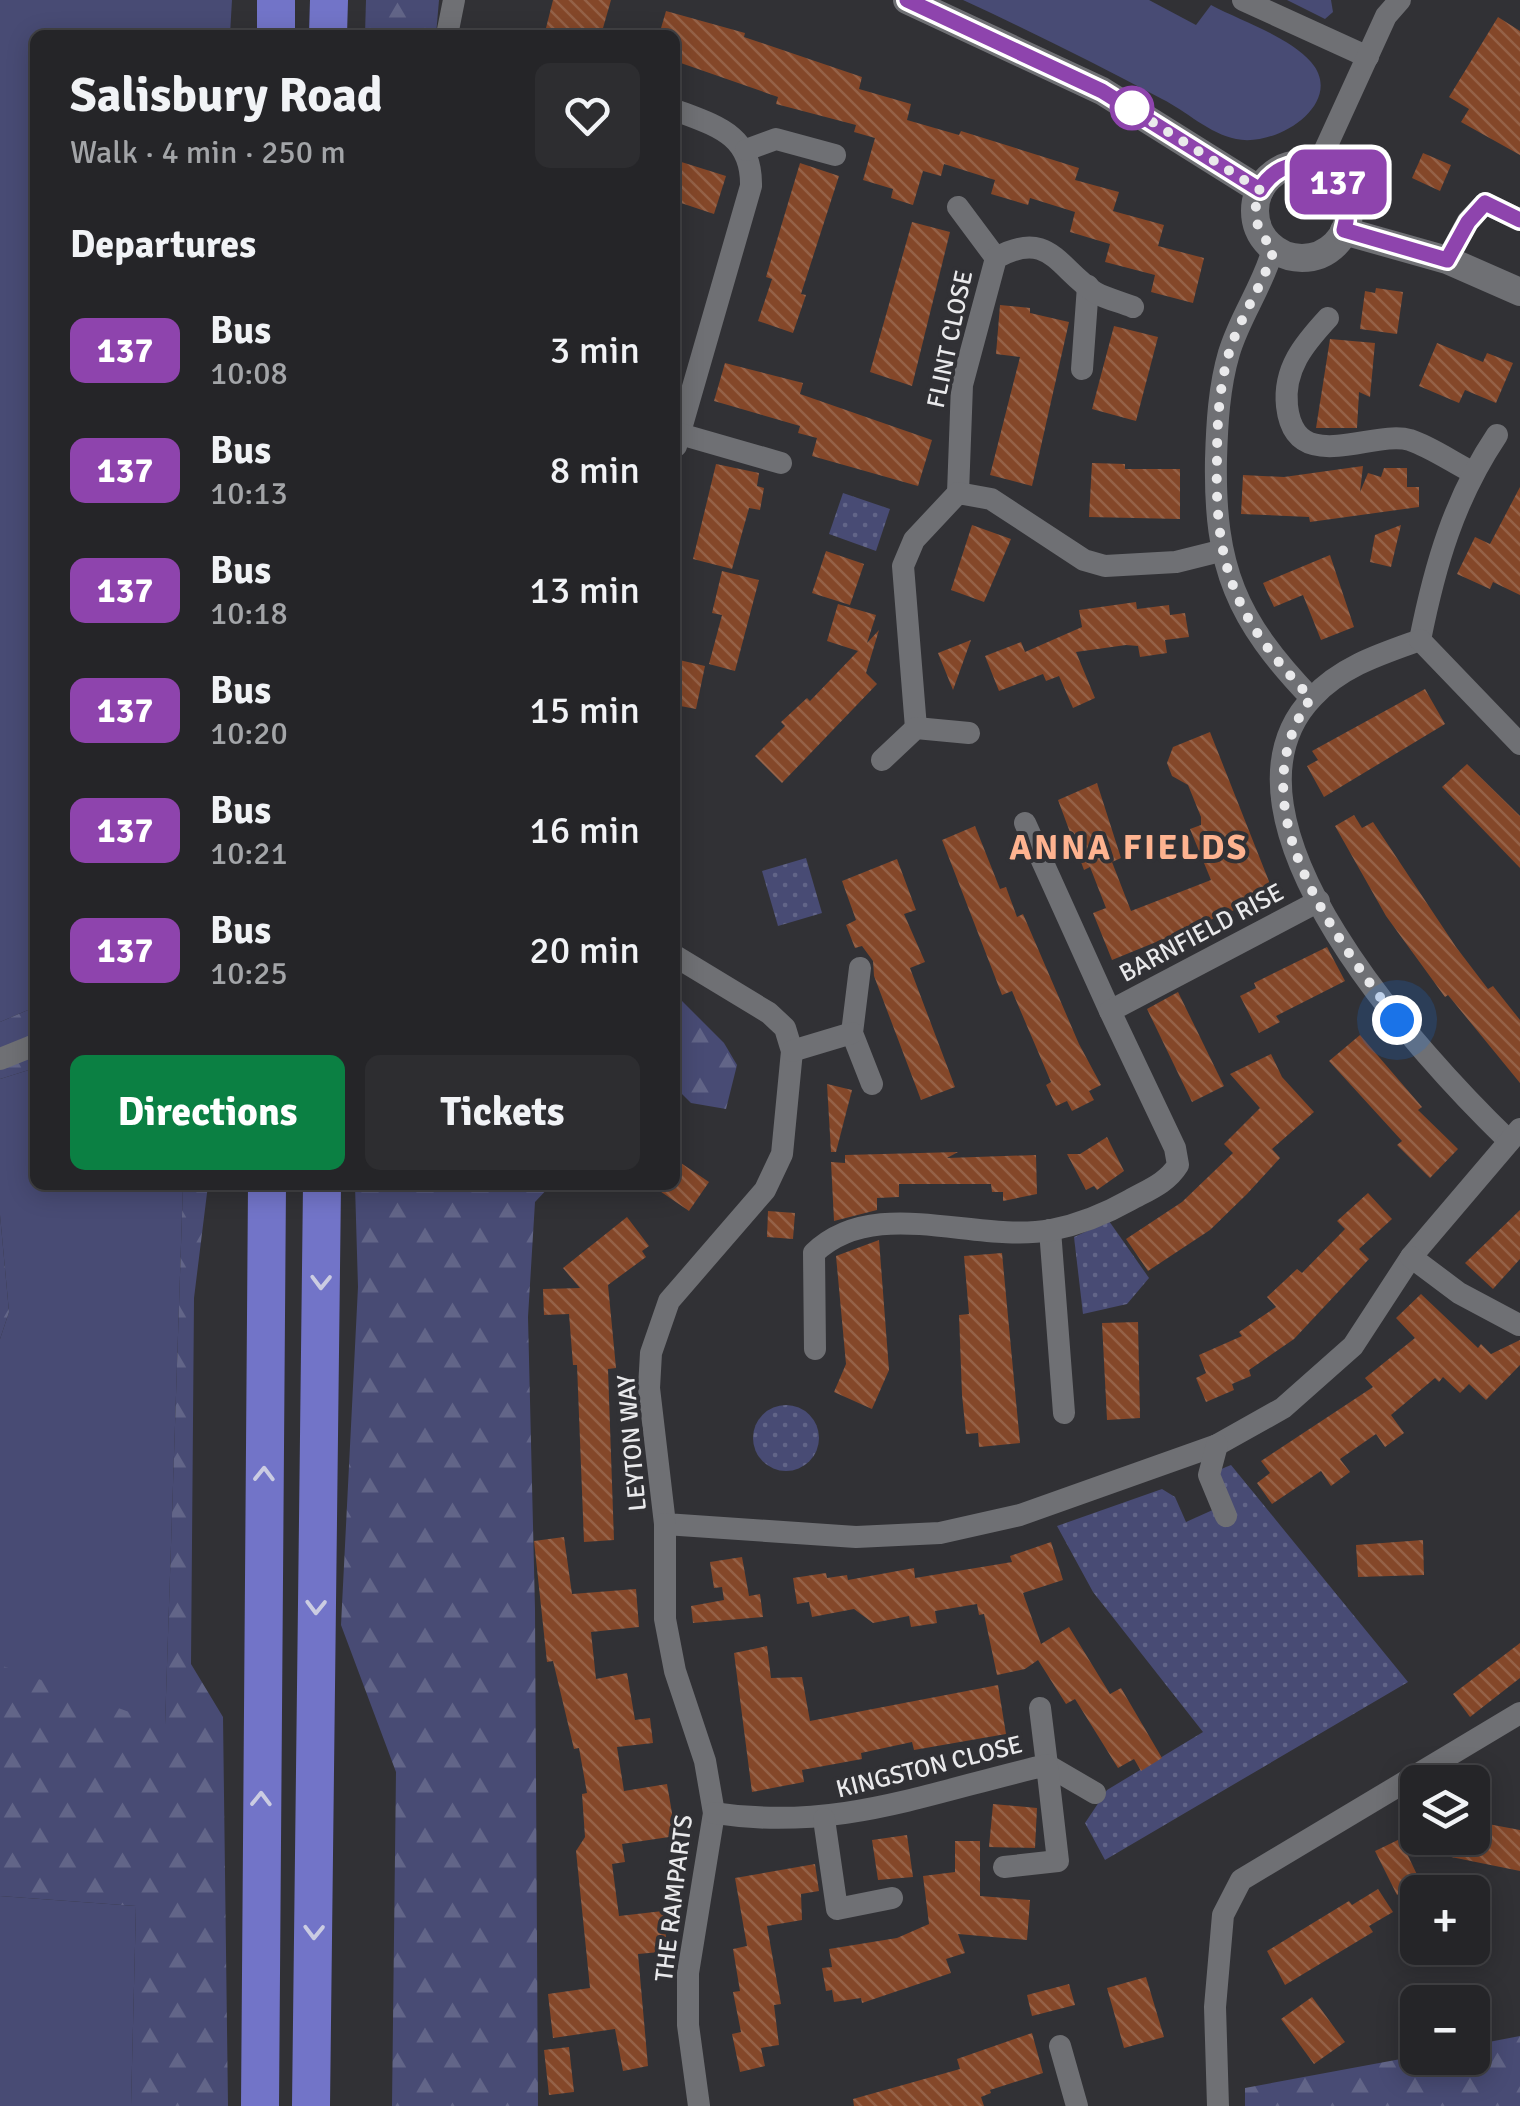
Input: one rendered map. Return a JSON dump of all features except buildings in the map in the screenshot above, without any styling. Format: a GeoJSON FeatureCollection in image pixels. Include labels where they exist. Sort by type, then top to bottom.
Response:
{"type":"FeatureCollection","features":[{"type":"Feature","properties":{"kind":"highway"},"geometry":{"type":"LineString","coordinates":[[276,0],[276,30]]}},
{"type":"Feature","properties":{"kind":"highway"},"geometry":{"type":"LineString","coordinates":[[328,30],[329,0]]}},
{"type":"Feature","properties":{"kind":"highway"},"geometry":{"type":"LineString","coordinates":[[260,2106],[267,1190]]}},
{"type":"Feature","properties":{"kind":"highway"},"geometry":{"type":"LineString","coordinates":[[311,2106],[322,1190]]}},
{"type":"Feature","properties":{"kind":"street"},"geometry":{"type":"LineString","coordinates":[[448,30],[454,0]]}},
{"type":"Feature","properties":{"kind":"street"},"geometry":{"type":"LineString","coordinates":[[907,0],[1102,91],[1260,190]]}},
{"type":"Feature","properties":{"kind":"street"},"geometry":{"type":"LineString","coordinates":[[1242,0],[1368,57]]}},
{"type":"Feature","properties":{"kind":"street"},"geometry":{"type":"LineString","coordinates":[[1317,167],[1386,16],[1400,0]]}},
{"type":"Feature","properties":{"kind":"street"},"geometry":{"type":"LineString","coordinates":[[680,112],[724,129],[746,150],[751,186],[680,430]]}},
{"type":"Feature","properties":{"kind":"street"},"geometry":{"type":"LineString","coordinates":[[746,150],[776,138],[835,155]]}},
{"type":"Feature","properties":{"kind":"street"},"geometry":{"type":"LineString","coordinates":[[1317,167],[1338,182],[1345,193],[1348,218],[1344,230],[1337,242],[1314,257],[1300,258],[1274,249],[1258,229],[1255,205],[1260,190],[1284,168],[1317,167]]}},
{"type":"Feature","properties":{"kind":"street"},"geometry":{"type":"LineString","coordinates":[[1447,260],[1468,222],[1485,203],[1520,220]]}},
{"type":"Feature","properties":{"kind":"street","name":"FLINT CLOSE"},"geometry":{"type":"LineString","coordinates":[[958,207],[996,258]]}},
{"type":"Feature","properties":{"kind":"street"},"geometry":{"type":"LineString","coordinates":[[1344,230],[1447,260],[1520,292]]}},
{"type":"Feature","properties":{"kind":"street","name":"FLINT CLOSE"},"geometry":{"type":"LineString","coordinates":[[958,493],[962,385],[988,274],[996,258],[1017,246],[1040,249],[1075,271],[1088,286],[1133,307]]}},
{"type":"Feature","properties":{"kind":"street"},"geometry":{"type":"LineString","coordinates":[[1274,249],[1265,278],[1249,302],[1228,357],[1217,423],[1220,550],[1236,597],[1260,639],[1311,698]]}},
{"type":"Feature","properties":{"kind":"street"},"geometry":{"type":"LineString","coordinates":[[1082,369],[1088,286]]}},
{"type":"Feature","properties":{"kind":"street"},"geometry":{"type":"LineString","coordinates":[[1328,318],[1298,354],[1288,374],[1289,423],[1296,434],[1324,446],[1408,440],[1472,472]]}},
{"type":"Feature","properties":{"kind":"street"},"geometry":{"type":"LineString","coordinates":[[1420,640],[1445,534],[1472,472],[1497,435]]}},
{"type":"Feature","properties":{"kind":"street"},"geometry":{"type":"LineString","coordinates":[[680,445],[781,462]]}},
{"type":"Feature","properties":{"kind":"street"},"geometry":{"type":"LineString","coordinates":[[916,728],[903,566],[914,540],[958,493],[991,499],[1084,560],[1104,566],[1176,562],[1220,550]]}},
{"type":"Feature","properties":{"kind":"street"},"geometry":{"type":"LineString","coordinates":[[1420,640],[1360,663],[1311,698],[1288,740],[1281,788],[1289,835],[1319,901],[1413,1042],[1514,1135]]}},
{"type":"Feature","properties":{"kind":"street"},"geometry":{"type":"LineString","coordinates":[[1420,640],[1520,744]]}},
{"type":"Feature","properties":{"kind":"street"},"geometry":{"type":"LineString","coordinates":[[882,760],[916,728],[969,733]]}},
{"type":"Feature","properties":{"kind":"street","name":"BARNFIELD RISE"},"geometry":{"type":"LineString","coordinates":[[815,1349],[814,1253],[848,1228],[902,1224],[978,1231],[1050,1230],[1116,1208],[1170,1178],[1178,1165],[1175,1148],[1025,823]]}},
{"type":"Feature","properties":{"kind":"street","name":"BARNFIELD RISE"},"geometry":{"type":"LineString","coordinates":[[1110,1011],[1319,901]]}},
{"type":"Feature","properties":{"kind":"street"},"geometry":{"type":"LineString","coordinates":[[680,959],[770,1013],[785,1028],[792,1051],[852,1033]]}},
{"type":"Feature","properties":{"kind":"street"},"geometry":{"type":"LineString","coordinates":[[860,968],[852,1033],[872,1084]]}},
{"type":"Feature","properties":{"kind":"street"},"geometry":{"type":"LineString","coordinates":[[0,1059],[30,1047]]}},
{"type":"Feature","properties":{"kind":"street","name":"LEYTON WAY"},"geometry":{"type":"LineString","coordinates":[[792,1051],[782,1154],[766,1190],[669,1301],[651,1353],[650,1388],[666,1524],[856,1536],[940,1533],[1008,1519],[1217,1445],[1283,1408],[1328,1370],[1370,1323],[1412,1256],[1514,1135]]}},
{"type":"Feature","properties":{"kind":"street"},"geometry":{"type":"LineString","coordinates":[[1050,1230],[1064,1413]]}},
{"type":"Feature","properties":{"kind":"street"},"geometry":{"type":"LineString","coordinates":[[1412,1256],[1459,1293],[1519,1325]]}},
{"type":"Feature","properties":{"kind":"street"},"geometry":{"type":"LineString","coordinates":[[1217,1445],[1209,1474],[1226,1516]]}},
{"type":"Feature","properties":{"kind":"street","name":"THE RAMPARTS"},"geometry":{"type":"LineString","coordinates":[[666,1524],[665,1619],[674,1672],[705,1761],[714,1813],[688,1973],[688,2025],[699,2106]]}},
{"type":"Feature","properties":{"kind":"street","name":"KINGSTON CLOSE"},"geometry":{"type":"LineString","coordinates":[[1004,1867],[1058,1861],[1040,1708]]}},
{"type":"Feature","properties":{"kind":"street"},"geometry":{"type":"LineString","coordinates":[[1218,2106],[1215,2007],[1223,1916],[1240,1880],[1520,1713]]}},
{"type":"Feature","properties":{"kind":"street","name":"KINGSTON CLOSE"},"geometry":{"type":"LineString","coordinates":[[714,1813],[763,1820],[824,1819],[1047,1766],[1095,1793]]}},
{"type":"Feature","properties":{"kind":"street","name":"KINGSTON CLOSE"},"geometry":{"type":"LineString","coordinates":[[824,1819],[837,1910],[892,1898]]}},
{"type":"Feature","properties":{"kind":"street"},"geometry":{"type":"LineString","coordinates":[[1060,2046],[1077,2106]]}},
{"type":"Feature","properties":{"kind":"green space"},"geometry":{"type":"Polygon","coordinates":[[[0,0],[232,0],[230,30],[30,30],[30,1009],[0,1022],[0,0]]]}},
{"type":"Feature","properties":{"kind":"green space"},"geometry":{"type":"Polygon","coordinates":[[[366,0],[439,0],[436,30],[365,30],[366,0]]]}},
{"type":"Feature","properties":{"kind":"green space"},"geometry":{"type":"Polygon","coordinates":[[[963,0],[1149,0],[1196,25],[1211,5],[1301,53],[1320,77],[1320,92],[1314,106],[1287,129],[1253,140],[1236,139],[1088,60],[963,0]]]}},
{"type":"Feature","properties":{"kind":"green space"},"geometry":{"type":"Polygon","coordinates":[[[1287,0],[1331,0],[1333,12],[1325,19],[1287,0]]]}},
{"type":"Feature","properties":{"kind":"green space"},"geometry":{"type":"Polygon","coordinates":[[[843,493],[890,509],[876,551],[829,534],[843,493]]]}},
{"type":"Feature","properties":{"kind":"green space"},"geometry":{"type":"Polygon","coordinates":[[[806,858],[822,913],[778,926],[762,871],[806,858]]]}},
{"type":"Feature","properties":{"kind":"green space"},"geometry":{"type":"Polygon","coordinates":[[[680,999],[724,1043],[737,1065],[726,1109],[691,1103],[680,1092],[680,999]]]}},
{"type":"Feature","properties":{"kind":"green space"},"geometry":{"type":"Polygon","coordinates":[[[30,1009],[30,1070],[0,1079],[0,1022],[30,1009]]]}},
{"type":"Feature","properties":{"kind":"green space"},"geometry":{"type":"Polygon","coordinates":[[[30,1070],[30,1190],[183,1190],[165,1726],[0,1666],[0,1339],[9,1312],[0,1215],[0,1079],[30,1070]]]}},
{"type":"Feature","properties":{"kind":"green space"},"geometry":{"type":"Polygon","coordinates":[[[183,1190],[207,1190],[194,1298],[191,1664],[223,1717],[228,2106],[131,2106],[136,1906],[0,1896],[0,1665],[165,1725],[183,1190]]]}},
{"type":"Feature","properties":{"kind":"green space"},"geometry":{"type":"Polygon","coordinates":[[[355,1190],[546,1190],[535,1202],[528,1317],[535,1609],[538,2106],[392,2106],[396,1772],[341,1625],[358,1287],[355,1190]]]}},
{"type":"Feature","properties":{"kind":"green space"},"geometry":{"type":"Polygon","coordinates":[[[0,1215],[9,1312],[0,1339],[0,1215]]]}},
{"type":"Feature","properties":{"kind":"green space"},"geometry":{"type":"Polygon","coordinates":[[[1109,1221],[1149,1278],[1127,1304],[1083,1314],[1074,1237],[1109,1221]]]}},
{"type":"Feature","properties":{"kind":"green space"},"geometry":{"type":"Polygon","coordinates":[[[786,1405],[809,1415],[819,1438],[809,1461],[786,1471],[763,1461],[753,1438],[763,1415],[786,1405]]]}},
{"type":"Feature","properties":{"kind":"green space"},"geometry":{"type":"Polygon","coordinates":[[[1231,1465],[1408,1682],[1105,1860],[1085,1823],[1107,1790],[1203,1732],[1093,1592],[1057,1526],[1162,1489],[1175,1497],[1186,1522],[1226,1504],[1219,1470],[1231,1465]]]}},
{"type":"Feature","properties":{"kind":"green space"},"geometry":{"type":"Polygon","coordinates":[[[0,1896],[136,1906],[131,2106],[0,2106],[0,1896]]]}},
{"type":"Feature","properties":{"kind":"green space"},"geometry":{"type":"Polygon","coordinates":[[[1520,2036],[1520,2106],[1245,2106],[1245,2088],[1400,2059],[1400,2075],[1490,2075],[1490,2042],[1520,2036]]]}},
{"type":"Feature","properties":{"kind":"bus line","name":"137"},"geometry":{"type":"LineString","coordinates":[[907,0],[1102,91],[1260,190],[1284,168],[1304,164],[1317,167],[1338,182],[1345,193],[1348,218],[1344,230],[1447,260],[1468,222],[1485,203],[1520,220]]}},
{"type":"Feature","properties":{"kind":"district","name":"ANNA FIELDS"},"geometry":{"type":"Point","coordinates":[1129,847]}},
{"type":"Feature","properties":{"kind":"route"},"geometry":{"type":"LineString","coordinates":[[1132,108],[1127,106],[1260,190],[1255,217],[1264,240],[1274,249],[1265,278],[1249,302],[1228,357],[1217,423],[1220,550],[1236,597],[1260,639],[1311,698],[1298,716],[1282,765],[1284,812],[1298,860],[1362,972],[1397,1020]]}}]}
